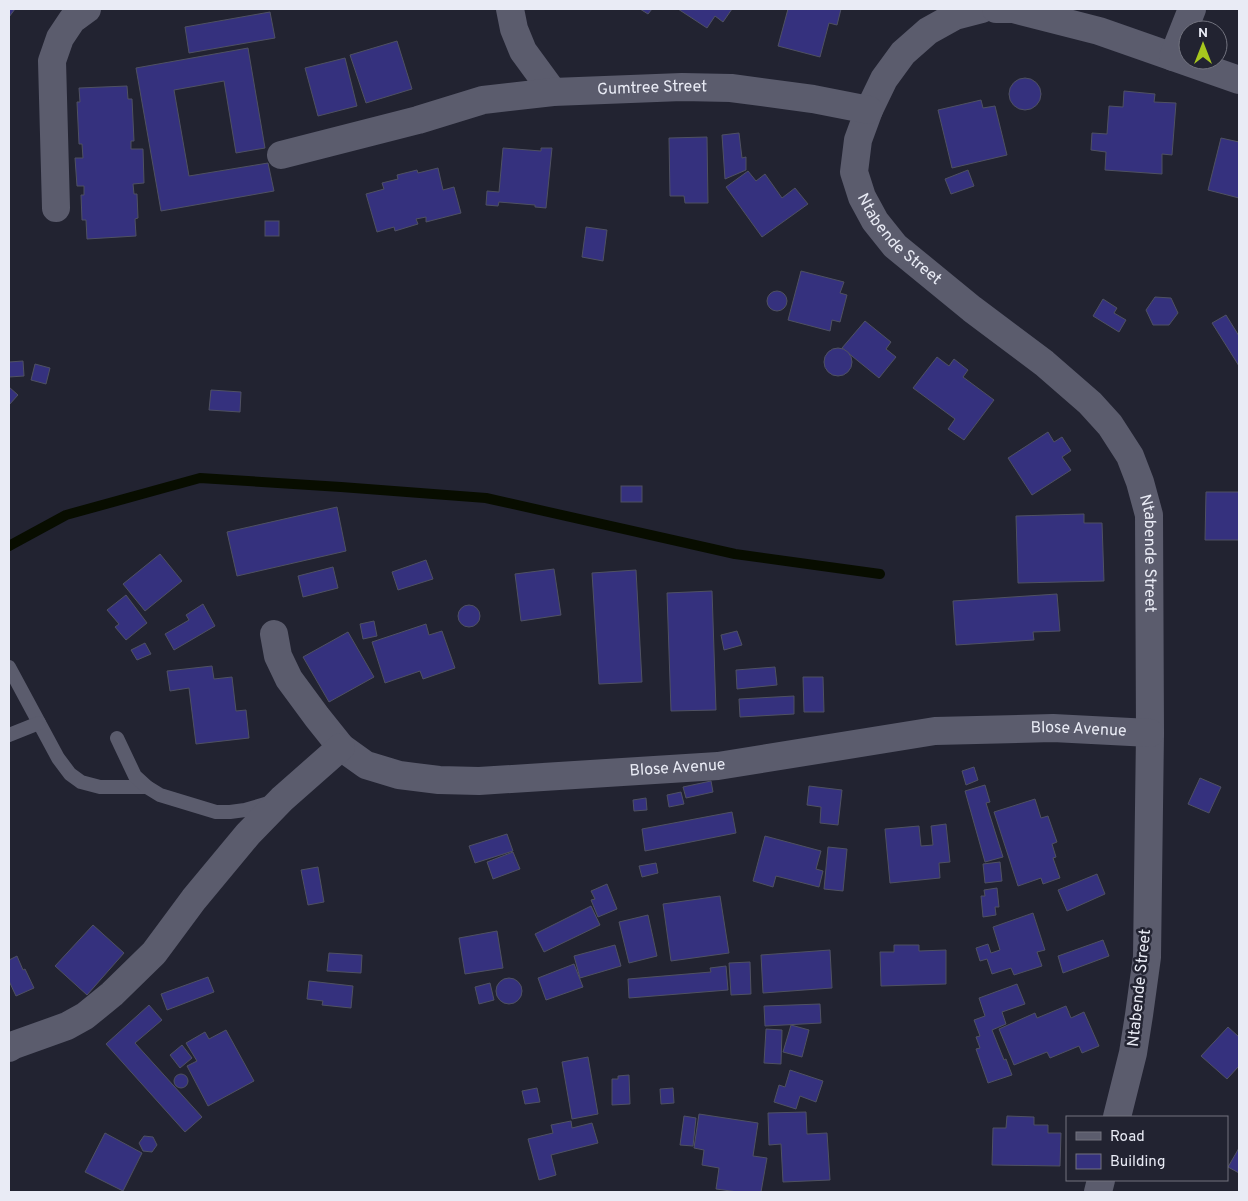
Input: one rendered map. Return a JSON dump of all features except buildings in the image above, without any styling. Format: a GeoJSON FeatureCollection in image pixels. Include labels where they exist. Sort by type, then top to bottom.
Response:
{"type":"FeatureCollection","features":[{"type":"Feature","properties":{"kind":"street"},"geometry":{"type":"LineString","coordinates":[[56,208],[52,61],[60,38],[72,20],[87,9]]}},
{"type":"Feature","properties":{"kind":"street"},"geometry":{"type":"LineString","coordinates":[[510,9],[514,29],[523,50],[552,92]]}},
{"type":"Feature","properties":{"kind":"street"},"geometry":{"type":"LineString","coordinates":[[869,110],[884,79],[903,53],[928,31],[955,16],[982,9]]}},
{"type":"Feature","properties":{"kind":"street"},"geometry":{"type":"LineString","coordinates":[[996,9],[1013,9],[1090,28],[1239,80]]}},
{"type":"Feature","properties":{"kind":"street"},"geometry":{"type":"LineString","coordinates":[[1173,57],[1192,9]]}},
{"type":"Feature","properties":{"kind":"street","name":"Gumtree Street"},"geometry":{"type":"LineString","coordinates":[[281,155],[418,120],[484,100],[552,92],[682,87],[730,88],[812,99],[869,110]]}},
{"type":"Feature","properties":{"kind":"street","name":"Ntabende Street"},"geometry":{"type":"LineString","coordinates":[[869,110],[858,140],[854,172],[862,197],[875,221],[895,246],[972,309],[1044,363],[1090,403],[1110,425],[1130,456],[1150,515],[1147,957],[1133,1053],[1117,1116]]}},
{"type":"Feature","properties":{"kind":"street","name":"Blose Avenue"},"geometry":{"type":"LineString","coordinates":[[274,634],[278,656],[289,680],[341,747],[366,765],[399,775],[439,780],[479,781],[718,766],[935,731],[1053,728],[1150,733]]}},
{"type":"Feature","properties":{"kind":"street"},"geometry":{"type":"LineString","coordinates":[[9,1048],[67,1026],[85,1016],[112,994],[154,953],[194,899],[248,834],[282,799],[341,747]]}},
{"type":"Feature","properties":{"kind":"lane"},"geometry":{"type":"LineString","coordinates":[[9,667],[58,758],[70,774],[81,782],[100,787],[146,787]]}},
{"type":"Feature","properties":{"kind":"lane"},"geometry":{"type":"LineString","coordinates":[[9,735],[39,723]]}},
{"type":"Feature","properties":{"kind":"lane"},"geometry":{"type":"LineString","coordinates":[[117,738],[135,776],[146,787],[160,795],[216,812],[245,810],[282,799]]}},
{"type":"Feature","properties":{"kind":"waterway"},"geometry":{"type":"LineString","coordinates":[[9,546],[66,515],[200,478],[486,498],[735,554],[880,574]]}}]}
